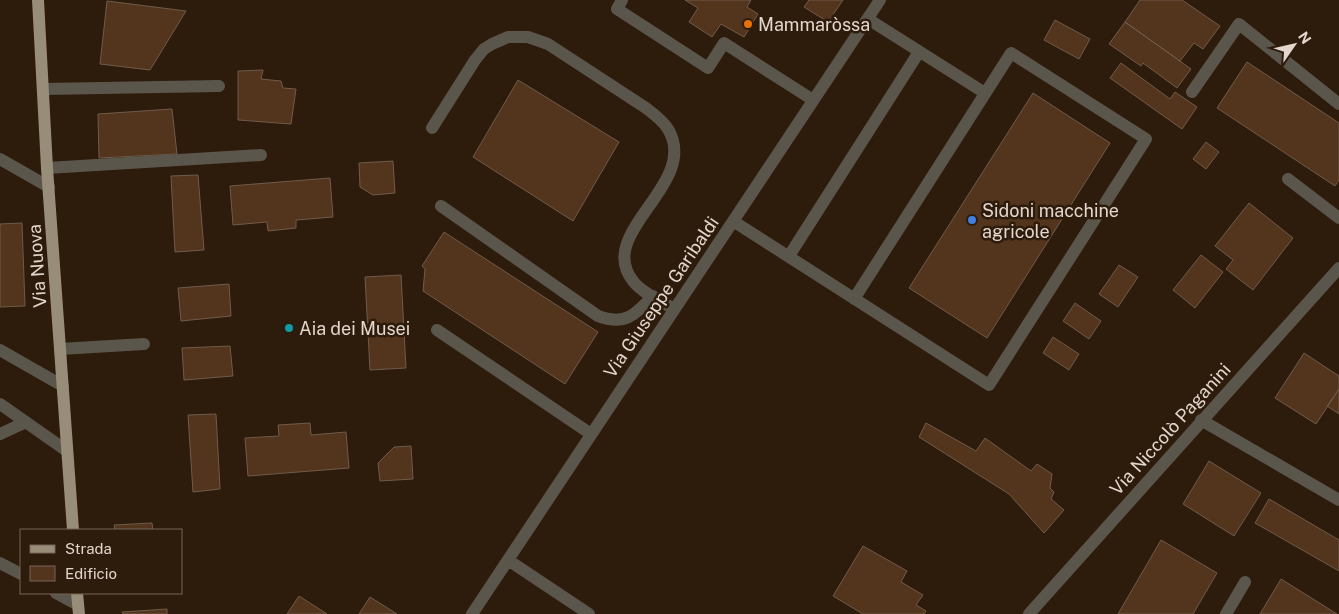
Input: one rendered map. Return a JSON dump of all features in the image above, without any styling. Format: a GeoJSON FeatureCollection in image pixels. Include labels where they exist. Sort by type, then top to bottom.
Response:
{"type":"FeatureCollection","features":[{"type":"Feature","properties":{"kind":"main road","name":"Via Nuova"},"geometry":{"type":"LineString","coordinates":[[38,0],[73,529]]}},
{"type":"Feature","properties":{"kind":"street"},"geometry":{"type":"LineString","coordinates":[[622,0],[616,9],[708,68],[724,43],[813,100]]}},
{"type":"Feature","properties":{"kind":"street","name":"Via Giuseppe Garibaldi"},"geometry":{"type":"LineString","coordinates":[[472,614],[880,0]]}},
{"type":"Feature","properties":{"kind":"street"},"geometry":{"type":"LineString","coordinates":[[868,18],[985,93]]}},
{"type":"Feature","properties":{"kind":"street"},"geometry":{"type":"LineString","coordinates":[[1192,92],[1239,24],[1339,104]]}},
{"type":"Feature","properties":{"kind":"street"},"geometry":{"type":"LineString","coordinates":[[432,128],[484,49],[498,40],[518,36],[548,44],[646,108],[668,129],[674,153],[673,165],[667,179],[628,239],[624,257],[625,265],[633,281],[652,296],[674,309]]}},
{"type":"Feature","properties":{"kind":"street"},"geometry":{"type":"LineString","coordinates":[[788,256],[919,52]]}},
{"type":"Feature","properties":{"kind":"street"},"geometry":{"type":"LineString","coordinates":[[733,221],[989,385],[1146,139],[1011,52],[854,298]]}},
{"type":"Feature","properties":{"kind":"street"},"geometry":{"type":"LineString","coordinates":[[43,90],[219,86]]}},
{"type":"Feature","properties":{"kind":"street"},"geometry":{"type":"LineString","coordinates":[[48,168],[261,155]]}},
{"type":"Feature","properties":{"kind":"street"},"geometry":{"type":"LineString","coordinates":[[0,159],[49,187]]}},
{"type":"Feature","properties":{"kind":"street"},"geometry":{"type":"LineString","coordinates":[[1288,179],[1339,218]]}},
{"type":"Feature","properties":{"kind":"street"},"geometry":{"type":"LineString","coordinates":[[441,206],[598,316],[608,320],[619,321],[636,312],[652,296]]}},
{"type":"Feature","properties":{"kind":"street","name":"Via Niccolò Paganini"},"geometry":{"type":"LineString","coordinates":[[1029,614],[1339,268]]}},
{"type":"Feature","properties":{"kind":"street"},"geometry":{"type":"LineString","coordinates":[[437,330],[591,434]]}},
{"type":"Feature","properties":{"kind":"street"},"geometry":{"type":"LineString","coordinates":[[60,349],[144,344]]}},
{"type":"Feature","properties":{"kind":"street"},"geometry":{"type":"LineString","coordinates":[[0,350],[63,386]]}},
{"type":"Feature","properties":{"kind":"street"},"geometry":{"type":"LineString","coordinates":[[0,404],[67,451]]}},
{"type":"Feature","properties":{"kind":"street"},"geometry":{"type":"LineString","coordinates":[[1201,420],[1339,500]]}},
{"type":"Feature","properties":{"kind":"street"},"geometry":{"type":"LineString","coordinates":[[0,434],[26,422]]}},
{"type":"Feature","properties":{"kind":"street"},"geometry":{"type":"LineString","coordinates":[[508,560],[589,614]]}},
{"type":"Feature","properties":{"kind":"street"},"geometry":{"type":"LineString","coordinates":[[0,563],[20,573]]}},
{"type":"Feature","properties":{"kind":"street"},"geometry":{"type":"LineString","coordinates":[[1226,614],[1245,582]]}},
{"type":"Feature","properties":{"kind":"street"},"geometry":{"type":"LineString","coordinates":[[58,594],[78,604]]}},
{"type":"Feature","properties":{"kind":"building"},"geometry":{"type":"Polygon","coordinates":[[[685,0],[751,0],[747,7],[758,14],[744,37],[721,24],[712,37],[689,22],[698,8],[685,0]]]}},
{"type":"Feature","properties":{"kind":"building"},"geometry":{"type":"Polygon","coordinates":[[[809,0],[843,0],[828,22],[804,7],[809,0]]]}},
{"type":"Feature","properties":{"kind":"building"},"geometry":{"type":"Polygon","coordinates":[[[1140,0],[1182,0],[1220,26],[1203,49],[1194,43],[1180,61],[1125,22],[1140,0]]]}},
{"type":"Feature","properties":{"kind":"building"},"geometry":{"type":"Polygon","coordinates":[[[107,1],[186,11],[150,70],[100,64],[107,1]]]}},
{"type":"Feature","properties":{"kind":"building"},"geometry":{"type":"Polygon","coordinates":[[[1055,20],[1090,39],[1079,59],[1044,40],[1055,20]]]}},
{"type":"Feature","properties":{"kind":"building"},"geometry":{"type":"Polygon","coordinates":[[[1125,22],[1191,69],[1177,88],[1143,63],[1141,66],[1109,44],[1125,22]]]}},
{"type":"Feature","properties":{"kind":"building"},"geometry":{"type":"Polygon","coordinates":[[[1247,62],[1339,123],[1339,180],[1335,186],[1217,108],[1247,62]]]}},
{"type":"Feature","properties":{"kind":"building"},"geometry":{"type":"Polygon","coordinates":[[[1121,63],[1170,99],[1175,92],[1197,107],[1182,129],[1110,78],[1121,63]]]}},
{"type":"Feature","properties":{"kind":"building"},"geometry":{"type":"Polygon","coordinates":[[[263,70],[261,79],[281,81],[283,88],[296,89],[291,124],[238,120],[238,71],[263,70]]]}},
{"type":"Feature","properties":{"kind":"building"},"geometry":{"type":"Polygon","coordinates":[[[518,80],[619,142],[573,221],[473,157],[518,80]]]}},
{"type":"Feature","properties":{"kind":"building"},"geometry":{"type":"Polygon","coordinates":[[[1033,93],[1110,143],[987,338],[909,288],[1033,93]]]}},
{"type":"Feature","properties":{"kind":"building"},"geometry":{"type":"Polygon","coordinates":[[[172,109],[177,154],[99,158],[98,114],[172,109]]]}},
{"type":"Feature","properties":{"kind":"building"},"geometry":{"type":"Polygon","coordinates":[[[1206,142],[1219,152],[1206,169],[1193,159],[1206,142]]]}},
{"type":"Feature","properties":{"kind":"building"},"geometry":{"type":"Polygon","coordinates":[[[393,161],[395,193],[373,195],[360,187],[359,163],[393,161]]]}},
{"type":"Feature","properties":{"kind":"building"},"geometry":{"type":"Polygon","coordinates":[[[198,175],[204,250],[175,252],[171,176],[198,175]]]}},
{"type":"Feature","properties":{"kind":"building"},"geometry":{"type":"Polygon","coordinates":[[[330,178],[333,217],[296,220],[296,228],[268,231],[267,222],[233,225],[230,186],[330,178]]]}},
{"type":"Feature","properties":{"kind":"building"},"geometry":{"type":"Polygon","coordinates":[[[1249,203],[1293,238],[1253,290],[1226,269],[1233,260],[1215,246],[1249,203]]]}},
{"type":"Feature","properties":{"kind":"building"},"geometry":{"type":"Polygon","coordinates":[[[22,223],[25,306],[0,307],[0,224],[22,223]]]}},
{"type":"Feature","properties":{"kind":"building"},"geometry":{"type":"Polygon","coordinates":[[[444,232],[598,332],[565,384],[423,291],[425,269],[422,266],[444,232]]]}},
{"type":"Feature","properties":{"kind":"building"},"geometry":{"type":"Polygon","coordinates":[[[1201,255],[1223,272],[1195,308],[1173,290],[1201,255]]]}},
{"type":"Feature","properties":{"kind":"building"},"geometry":{"type":"Polygon","coordinates":[[[1119,265],[1138,277],[1118,307],[1099,294],[1119,265]]]}},
{"type":"Feature","properties":{"kind":"building","name":"Aia dei Musei"},"geometry":{"type":"Polygon","coordinates":[[[401,275],[406,368],[370,370],[365,277],[401,275]]]}},
{"type":"Feature","properties":{"kind":"building"},"geometry":{"type":"Polygon","coordinates":[[[229,284],[231,316],[181,321],[178,288],[229,284]]]}},
{"type":"Feature","properties":{"kind":"building"},"geometry":{"type":"Polygon","coordinates":[[[1075,303],[1101,321],[1089,339],[1063,321],[1075,303]]]}},
{"type":"Feature","properties":{"kind":"building"},"geometry":{"type":"Polygon","coordinates":[[[1053,337],[1079,354],[1069,370],[1043,353],[1053,337]]]}},
{"type":"Feature","properties":{"kind":"building"},"geometry":{"type":"Polygon","coordinates":[[[230,346],[233,376],[184,380],[182,348],[230,346]]]}},
{"type":"Feature","properties":{"kind":"building"},"geometry":{"type":"Polygon","coordinates":[[[1304,353],[1339,376],[1339,389],[1316,424],[1275,398],[1304,353]]]}},
{"type":"Feature","properties":{"kind":"building"},"geometry":{"type":"Polygon","coordinates":[[[1339,389],[1339,414],[1327,406],[1339,389]]]}},
{"type":"Feature","properties":{"kind":"building"},"geometry":{"type":"Polygon","coordinates":[[[216,414],[220,489],[193,492],[188,415],[216,414]]]}},
{"type":"Feature","properties":{"kind":"building"},"geometry":{"type":"Polygon","coordinates":[[[310,423],[311,435],[346,432],[349,468],[248,476],[245,438],[279,436],[278,425],[310,423]]]}},
{"type":"Feature","properties":{"kind":"building"},"geometry":{"type":"Polygon","coordinates":[[[926,423],[976,451],[985,438],[1031,471],[1037,464],[1052,474],[1050,488],[1054,492],[1051,499],[1064,510],[1044,533],[1009,494],[919,437],[926,423]]]}},
{"type":"Feature","properties":{"kind":"building"},"geometry":{"type":"Polygon","coordinates":[[[411,446],[413,479],[380,481],[378,463],[394,447],[411,446]]]}},
{"type":"Feature","properties":{"kind":"building"},"geometry":{"type":"Polygon","coordinates":[[[1209,461],[1261,493],[1234,536],[1183,504],[1209,461]]]}},
{"type":"Feature","properties":{"kind":"building"},"geometry":{"type":"Polygon","coordinates":[[[1269,499],[1339,540],[1339,571],[1255,523],[1269,499]]]}},
{"type":"Feature","properties":{"kind":"building"},"geometry":{"type":"Polygon","coordinates":[[[152,523],[153,529],[115,529],[114,525],[152,523]]]}},
{"type":"Feature","properties":{"kind":"building"},"geometry":{"type":"Polygon","coordinates":[[[1161,540],[1217,573],[1193,614],[1118,614],[1161,540]]]}},
{"type":"Feature","properties":{"kind":"building"},"geometry":{"type":"Polygon","coordinates":[[[863,546],[907,571],[901,582],[923,595],[916,605],[926,611],[924,614],[863,614],[833,596],[863,546]]]}},
{"type":"Feature","properties":{"kind":"building"},"geometry":{"type":"Polygon","coordinates":[[[1281,579],[1337,614],[1260,614],[1281,579]]]}},
{"type":"Feature","properties":{"kind":"building"},"geometry":{"type":"Polygon","coordinates":[[[299,596],[327,614],[287,614],[299,596]]]}},
{"type":"Feature","properties":{"kind":"building"},"geometry":{"type":"Polygon","coordinates":[[[370,597],[397,614],[359,614],[370,597]]]}},
{"type":"Feature","properties":{"kind":"building"},"geometry":{"type":"Polygon","coordinates":[[[167,609],[167,614],[123,614],[122,612],[167,609]]]}},
{"type":"Feature","properties":{"kind":"place","name":"Mammaròssa"},"geometry":{"type":"Point","coordinates":[748,24]}},
{"type":"Feature","properties":{"kind":"place","name":"Sidoni macchine agricole"},"geometry":{"type":"Point","coordinates":[972,220]}},
{"type":"Feature","properties":{"kind":"place","name":"Aia dei Musei"},"geometry":{"type":"Point","coordinates":[289,328]}}]}
